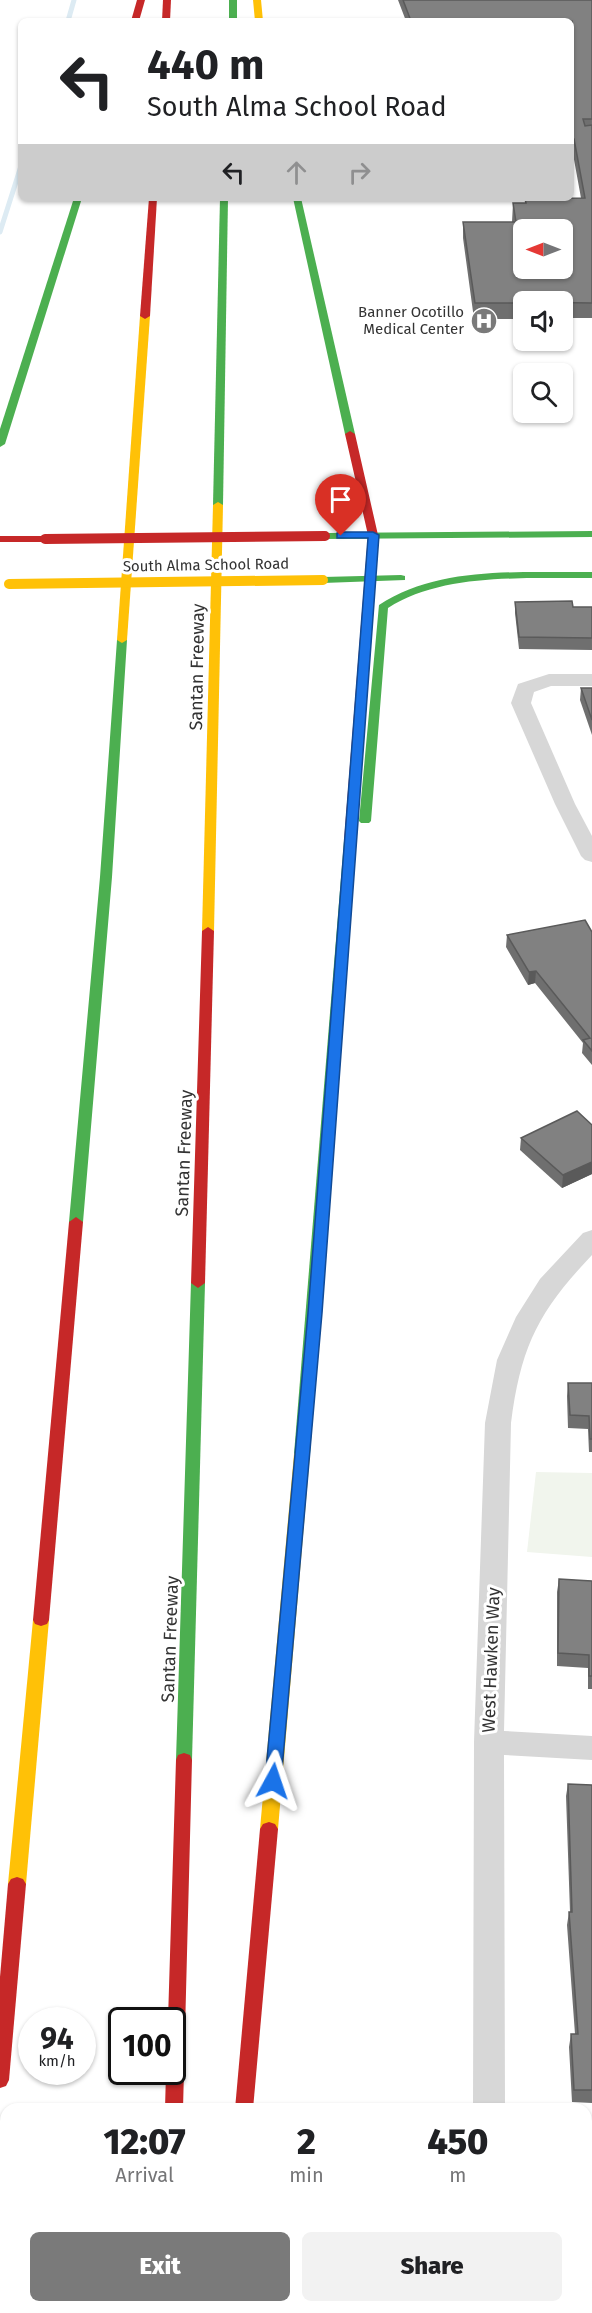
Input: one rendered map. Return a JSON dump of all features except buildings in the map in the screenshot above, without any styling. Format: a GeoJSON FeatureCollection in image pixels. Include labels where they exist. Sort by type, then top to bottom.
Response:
{"type":"FeatureCollection","features":[{"type":"Feature","properties":{"kind":"main road"},"geometry":{"type":"LineString","coordinates":[[136,18],[141,0]]}},
{"type":"Feature","properties":{"kind":"main road"},"geometry":{"type":"LineString","coordinates":[[166,18],[167,0]]}},
{"type":"Feature","properties":{"kind":"main road"},"geometry":{"type":"LineString","coordinates":[[232,18],[233,0]]}},
{"type":"Feature","properties":{"kind":"main road"},"geometry":{"type":"LineString","coordinates":[[257,0],[259,18]]}},
{"type":"Feature","properties":{"kind":"main road"},"geometry":{"type":"LineString","coordinates":[[0,444],[77,201]]}},
{"type":"Feature","properties":{"kind":"main road"},"geometry":{"type":"LineString","coordinates":[[0,2080],[106,877],[153,201]]}},
{"type":"Feature","properties":{"kind":"main road","name":"Santan Freeway"},"geometry":{"type":"LineString","coordinates":[[174,2103],[212,816],[224,201]]}},
{"type":"Feature","properties":{"kind":"main road"},"geometry":{"type":"LineString","coordinates":[[245,2103],[315,1313],[373,535],[298,201]]}},
{"type":"Feature","properties":{"kind":"main road","name":"South Alma School Road"},"geometry":{"type":"LineString","coordinates":[[0,539],[592,534]]}},
{"type":"Feature","properties":{"kind":"main road","name":"South Alma School Road"},"geometry":{"type":"LineString","coordinates":[[4,584],[592,575]]}},
{"type":"Feature","properties":{"kind":"main road"},"geometry":{"type":"LineString","coordinates":[[348,861],[366,818],[382,607],[394,597],[422,588],[499,577]]}},
{"type":"Feature","properties":{"kind":"street"},"geometry":{"type":"LineString","coordinates":[[592,680],[549,680],[525,688],[521,703],[565,804],[592,856]]}},
{"type":"Feature","properties":{"kind":"street","name":"West Hawken Way"},"geometry":{"type":"LineString","coordinates":[[489,2103],[489,1742],[498,1423],[503,1379],[517,1340],[538,1300],[592,1239]]}},
{"type":"Feature","properties":{"kind":"street"},"geometry":{"type":"LineString","coordinates":[[489,1742],[592,1748]]}},
{"type":"Feature","properties":{"kind":"shaded area"},"geometry":{"type":"Polygon","coordinates":[[[536,1472],[592,1473],[592,1557],[527,1552],[536,1472]]]}},
{"type":"Feature","properties":{"kind":"waterway"},"geometry":{"type":"LineString","coordinates":[[69,18],[74,0]]}},
{"type":"Feature","properties":{"kind":"waterway"},"geometry":{"type":"LineString","coordinates":[[0,232],[18,175]]}},
{"type":"Feature","properties":{"kind":"traffic: fast"},"geometry":{"type":"LineString","coordinates":[[233,0],[233,18]]}},
{"type":"Feature","properties":{"kind":"traffic: fast"},"geometry":{"type":"LineString","coordinates":[[0,444],[77,201]]}},
{"type":"Feature","properties":{"kind":"traffic: fast"},"geometry":{"type":"LineString","coordinates":[[218,505],[224,201]]}},
{"type":"Feature","properties":{"kind":"traffic: fast"},"geometry":{"type":"LineString","coordinates":[[298,201],[350,434]]}},
{"type":"Feature","properties":{"kind":"traffic: fast"},"geometry":{"type":"LineString","coordinates":[[325,536],[592,534]]}},
{"type":"Feature","properties":{"kind":"traffic: fast"},"geometry":{"type":"LineString","coordinates":[[477,577],[592,575]]}},
{"type":"Feature","properties":{"kind":"traffic: fast"},"geometry":{"type":"LineString","coordinates":[[365,821],[383,607],[396,598],[424,587],[453,581],[499,577]]}},
{"type":"Feature","properties":{"kind":"traffic: fast"},"geometry":{"type":"LineString","coordinates":[[323,580],[401,578]]}},
{"type":"Feature","properties":{"kind":"traffic: fast"},"geometry":{"type":"LineString","coordinates":[[76,1222],[106,877],[122,640]]}},
{"type":"Feature","properties":{"kind":"traffic: fast"},"geometry":{"type":"LineString","coordinates":[[302,1454],[350,841]]}},
{"type":"Feature","properties":{"kind":"traffic: fast"},"geometry":{"type":"LineString","coordinates":[[184,1760],[198,1283]]}},
{"type":"Feature","properties":{"kind":"traffic: slow"},"geometry":{"type":"LineString","coordinates":[[257,0],[259,18]]}},
{"type":"Feature","properties":{"kind":"traffic: slow"},"geometry":{"type":"LineString","coordinates":[[122,640],[145,316]]}},
{"type":"Feature","properties":{"kind":"traffic: slow"},"geometry":{"type":"LineString","coordinates":[[208,931],[218,505]]}},
{"type":"Feature","properties":{"kind":"traffic: slow"},"geometry":{"type":"LineString","coordinates":[[9,584],[323,580]]}},
{"type":"Feature","properties":{"kind":"traffic: slow"},"geometry":{"type":"LineString","coordinates":[[269,1829],[302,1454]]}},
{"type":"Feature","properties":{"kind":"traffic: slow"},"geometry":{"type":"LineString","coordinates":[[17,1884],[41,1620]]}},
{"type":"Feature","properties":{"kind":"traffic: jam"},"geometry":{"type":"LineString","coordinates":[[136,18],[141,0]]}},
{"type":"Feature","properties":{"kind":"traffic: jam"},"geometry":{"type":"LineString","coordinates":[[166,18],[167,0]]}},
{"type":"Feature","properties":{"kind":"traffic: jam"},"geometry":{"type":"LineString","coordinates":[[145,316],[153,201]]}},
{"type":"Feature","properties":{"kind":"traffic: jam"},"geometry":{"type":"LineString","coordinates":[[350,434],[373,535],[350,841]]}},
{"type":"Feature","properties":{"kind":"traffic: jam"},"geometry":{"type":"LineString","coordinates":[[45,539],[325,536]]}},
{"type":"Feature","properties":{"kind":"traffic: jam"},"geometry":{"type":"LineString","coordinates":[[0,539],[45,539]]}},
{"type":"Feature","properties":{"kind":"traffic: jam"},"geometry":{"type":"LineString","coordinates":[[198,1283],[208,931]]}},
{"type":"Feature","properties":{"kind":"traffic: jam"},"geometry":{"type":"LineString","coordinates":[[41,1620],[76,1222]]}},
{"type":"Feature","properties":{"kind":"traffic: jam"},"geometry":{"type":"LineString","coordinates":[[174,2103],[184,1760]]}},
{"type":"Feature","properties":{"kind":"traffic: jam"},"geometry":{"type":"LineString","coordinates":[[245,2103],[269,1829]]}},
{"type":"Feature","properties":{"kind":"traffic: jam"},"geometry":{"type":"LineString","coordinates":[[0,2080],[17,1884]]}},
{"type":"Feature","properties":{"kind":"place","name":"Banner Ocotillo Medical Center"},"geometry":{"type":"Point","coordinates":[484,321]}},
{"type":"Feature","properties":{"kind":"route"},"geometry":{"type":"LineString","coordinates":[[273,1781],[315,1313],[373,535],[341,536]]}}]}
